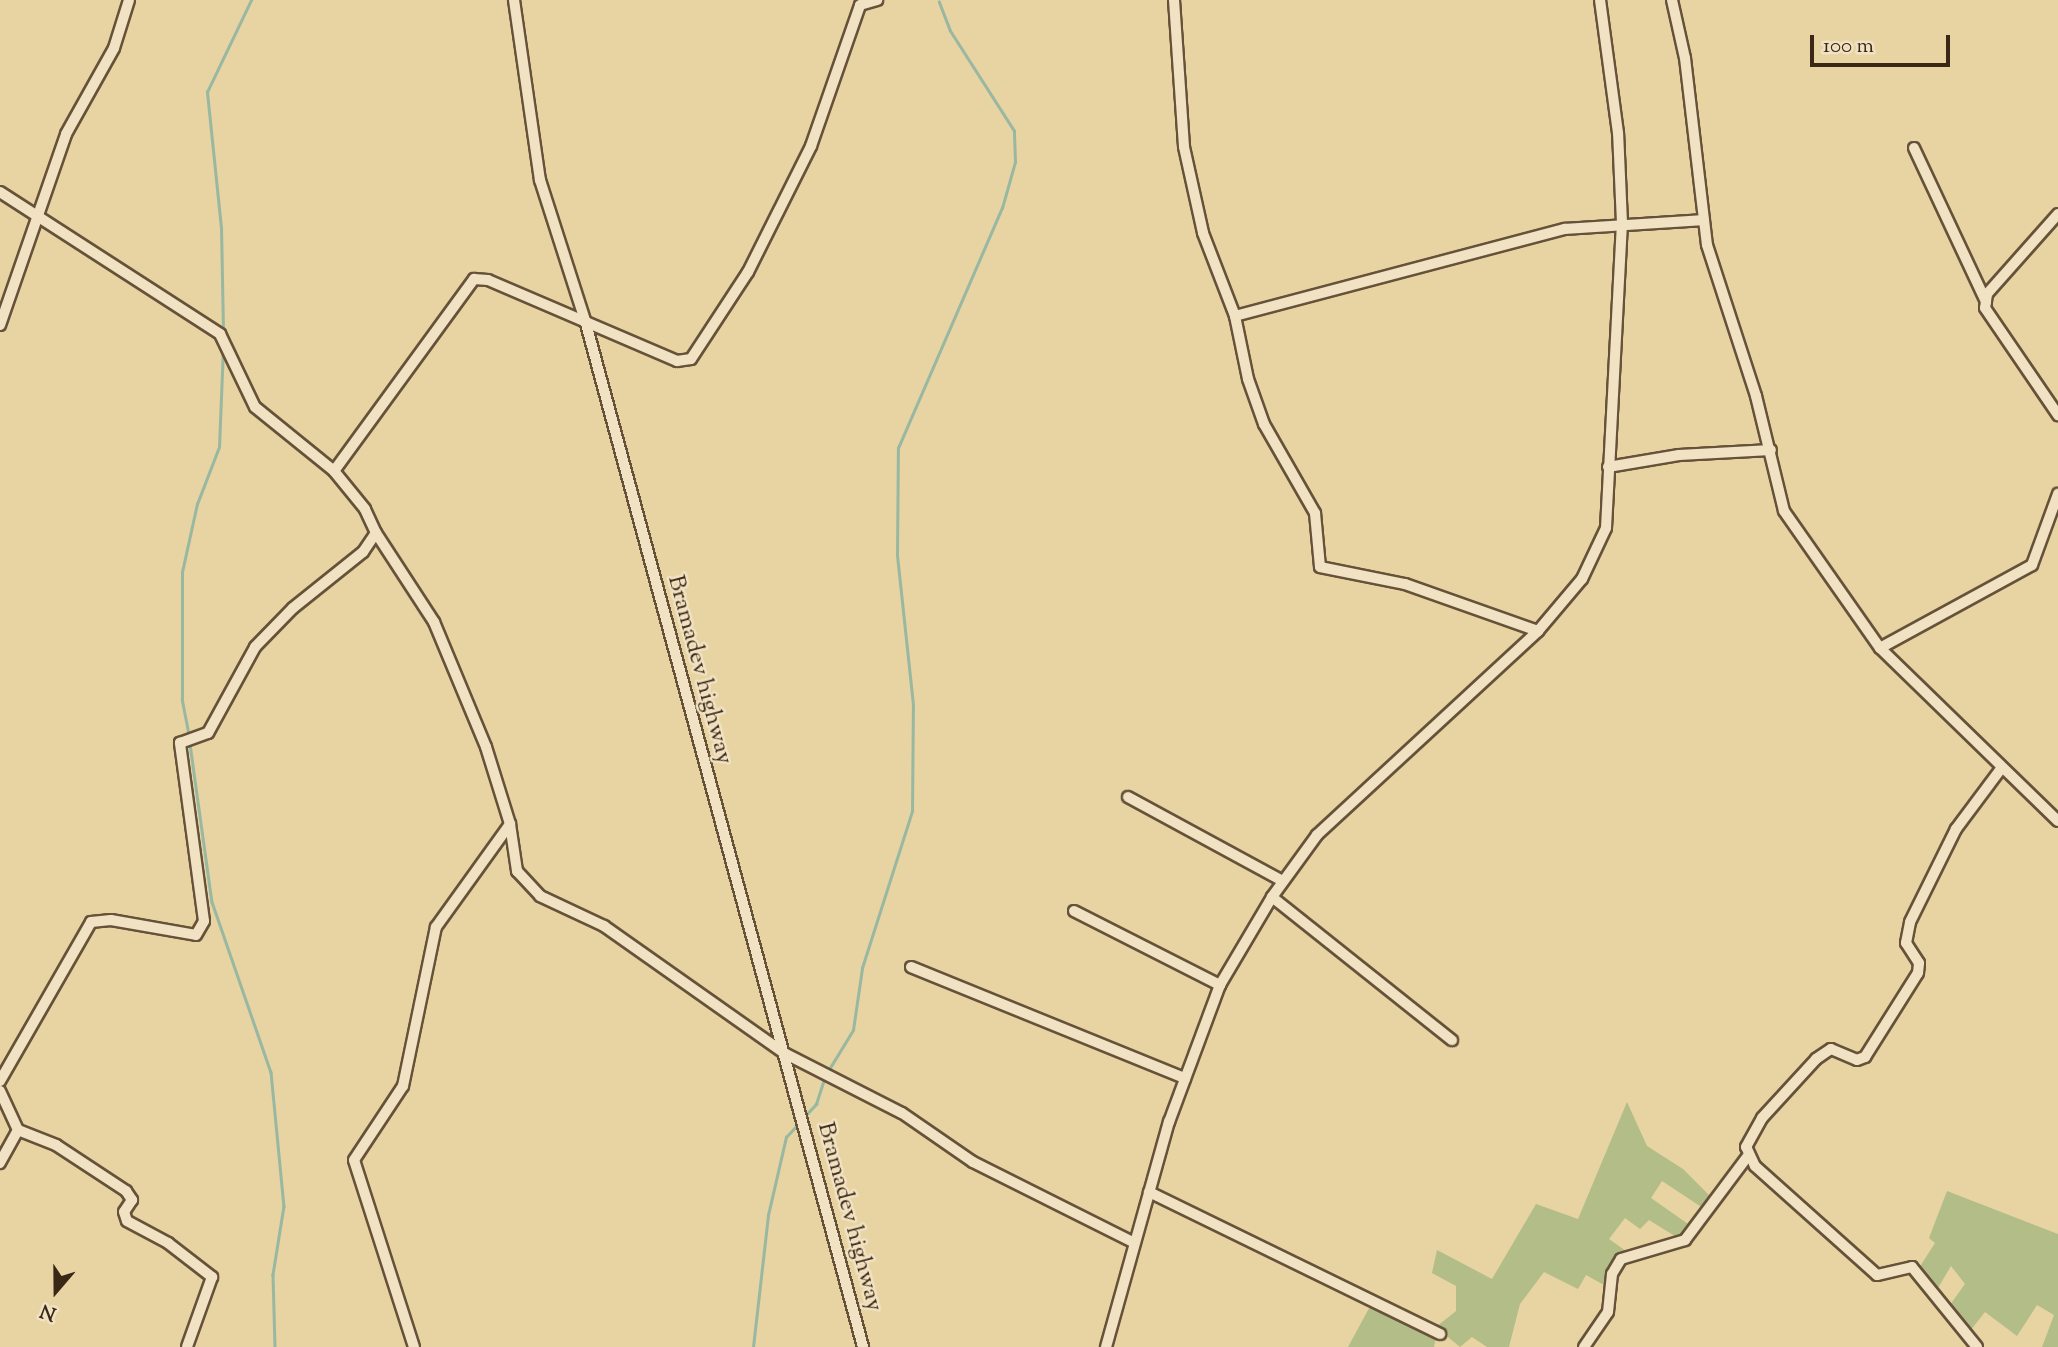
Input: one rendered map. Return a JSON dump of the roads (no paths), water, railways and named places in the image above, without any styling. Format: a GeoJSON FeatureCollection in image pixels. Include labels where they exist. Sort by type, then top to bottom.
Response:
{"type":"FeatureCollection","features":[{"type":"Feature","properties":{"kind":"street"},"geometry":{"type":"LineString","coordinates":[[0,325],[66,134],[114,48],[129,0]]}},
{"type":"Feature","properties":{"kind":"street","name":"Bramadev highway"},"geometry":{"type":"LineString","coordinates":[[514,0],[540,180],[585,320],[863,1347]]}},
{"type":"Feature","properties":{"kind":"street"},"geometry":{"type":"LineString","coordinates":[[334,471],[474,279],[585,320],[677,361],[691,359],[703,348],[811,146],[860,5],[877,0]]}},
{"type":"Feature","properties":{"kind":"street"},"geometry":{"type":"LineString","coordinates":[[1174,0],[1184,146],[1203,233],[1235,316],[1248,379],[1264,424],[1315,513],[1320,567],[1405,584],[1538,631]]}},
{"type":"Feature","properties":{"kind":"street"},"geometry":{"type":"LineString","coordinates":[[1106,1347],[1133,1242],[1185,1078],[1220,985],[1272,897],[1317,835],[1538,631],[1582,579],[1606,528],[1622,223],[1618,133],[1600,0]]}},
{"type":"Feature","properties":{"kind":"street"},"geometry":{"type":"LineString","coordinates":[[1672,0],[1685,58],[1704,220],[1770,450],[1784,511],[1880,648],[2000,770],[2058,821]]}},
{"type":"Feature","properties":{"kind":"street"},"geometry":{"type":"LineString","coordinates":[[1914,148],[1986,303],[2058,415]]}},
{"type":"Feature","properties":{"kind":"street"},"geometry":{"type":"LineString","coordinates":[[0,192],[219,334],[255,407],[334,471],[365,509],[376,533],[433,622],[486,747],[510,824],[517,871],[540,896],[604,926],[784,1053],[902,1113],[973,1162],[1133,1242]]}},
{"type":"Feature","properties":{"kind":"street"},"geometry":{"type":"LineString","coordinates":[[1986,303],[1987,294],[2058,214]]}},
{"type":"Feature","properties":{"kind":"street"},"geometry":{"type":"LineString","coordinates":[[1235,316],[1425,270],[1528,237],[1622,223],[1704,220]]}},
{"type":"Feature","properties":{"kind":"street"},"geometry":{"type":"LineString","coordinates":[[1608,467],[1679,455],[1770,450]]}},
{"type":"Feature","properties":{"kind":"street"},"geometry":{"type":"LineString","coordinates":[[1880,648],[2032,565],[2058,494]]}},
{"type":"Feature","properties":{"kind":"street"},"geometry":{"type":"LineString","coordinates":[[0,1081],[92,922],[111,920],[196,935],[204,921],[180,743],[208,733],[255,647],[293,608],[363,552],[376,533]]}},
{"type":"Feature","properties":{"kind":"street"},"geometry":{"type":"LineString","coordinates":[[1977,1347],[1912,1267],[1877,1275],[1747,1157],[1746,1147],[1762,1118],[1789,1086],[1831,1049],[1857,1060],[1865,1057],[1914,984],[1919,963],[1906,943],[1910,922],[1956,829],[2000,770]]}},
{"type":"Feature","properties":{"kind":"street"},"geometry":{"type":"LineString","coordinates":[[1128,797],[1283,881]]}},
{"type":"Feature","properties":{"kind":"street"},"geometry":{"type":"LineString","coordinates":[[415,1347],[354,1160],[403,1086],[436,927],[510,824]]}},
{"type":"Feature","properties":{"kind":"street"},"geometry":{"type":"LineString","coordinates":[[1272,897],[1452,1040]]}},
{"type":"Feature","properties":{"kind":"street"},"geometry":{"type":"LineString","coordinates":[[1074,911],[1220,985]]}},
{"type":"Feature","properties":{"kind":"street"},"geometry":{"type":"LineString","coordinates":[[911,967],[1185,1078]]}},
{"type":"Feature","properties":{"kind":"street"},"geometry":{"type":"LineString","coordinates":[[0,1091],[18,1130],[56,1145],[126,1191],[132,1200],[124,1212],[127,1222],[168,1243],[212,1278],[187,1347]]}},
{"type":"Feature","properties":{"kind":"street"},"geometry":{"type":"LineString","coordinates":[[0,1163],[18,1130]]}},
{"type":"Feature","properties":{"kind":"street"},"geometry":{"type":"LineString","coordinates":[[1584,1347],[1608,1312],[1612,1274],[1621,1259],[1685,1240],[1747,1157]]}},
{"type":"Feature","properties":{"kind":"street"},"geometry":{"type":"LineString","coordinates":[[1149,1192],[1440,1334]]}},
{"type":"Feature","properties":{"kind":"waterway"},"geometry":{"type":"LineString","coordinates":[[223,331],[221,228],[207,92],[251,0]]}},
{"type":"Feature","properties":{"kind":"waterway"},"geometry":{"type":"LineString","coordinates":[[828,1071],[853,1030],[862,968],[912,811],[913,705],[897,555],[898,448],[1002,208],[1015,162],[1014,131],[950,31],[939,2]]}},
{"type":"Feature","properties":{"kind":"waterway"},"geometry":{"type":"LineString","coordinates":[[189,737],[182,700],[182,572],[197,504],[219,447],[223,348]]}},
{"type":"Feature","properties":{"kind":"waterway"},"geometry":{"type":"LineString","coordinates":[[190,744],[212,902],[271,1072],[284,1206],[273,1275],[275,1347]]}},
{"type":"Feature","properties":{"kind":"waterway"},"geometry":{"type":"LineString","coordinates":[[804,1117],[816,1104],[825,1077]]}},
{"type":"Feature","properties":{"kind":"waterway"},"geometry":{"type":"LineString","coordinates":[[753,1347],[768,1215],[786,1137],[800,1122]]}}]}
